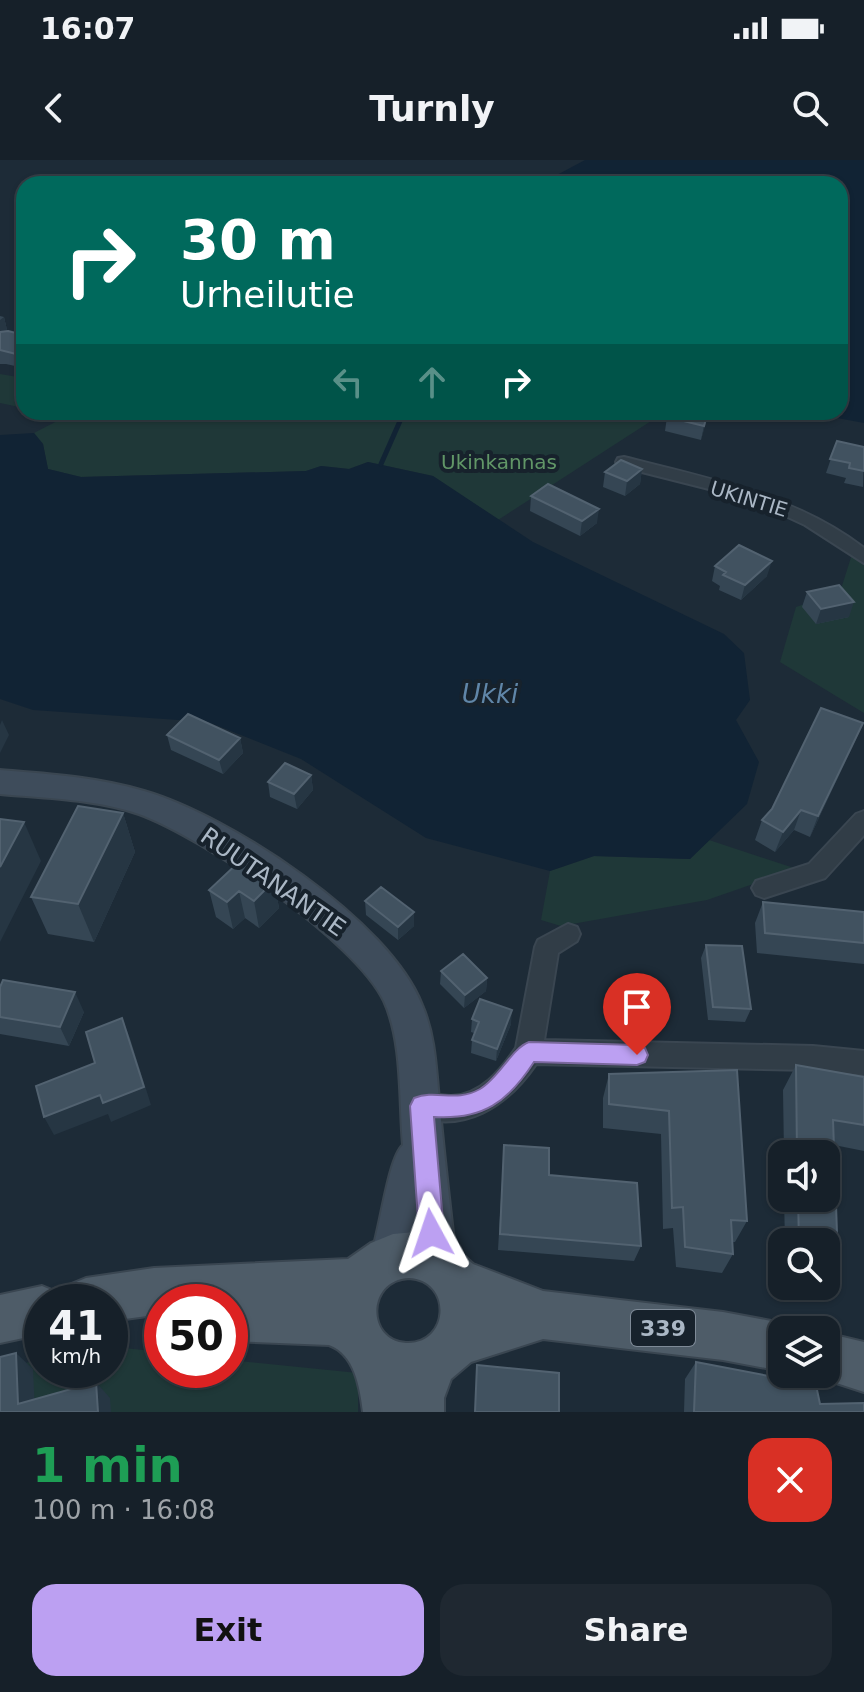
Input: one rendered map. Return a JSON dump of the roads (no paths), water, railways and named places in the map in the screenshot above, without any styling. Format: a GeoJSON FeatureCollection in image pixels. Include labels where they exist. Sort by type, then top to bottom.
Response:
{"type":"FeatureCollection","features":[{"type":"Feature","properties":{"kind":"main road","name":"RUUTANANTIE"},"geometry":{"type":"LineString","coordinates":[[0,782],[97,792],[146,804],[189,823],[231,848],[329,917],[355,939],[390,979],[404,1004],[413,1033],[422,1112],[431,1233],[412,1269]]}},
{"type":"Feature","properties":{"kind":"main road","name":"339"},"geometry":{"type":"LineString","coordinates":[[128,1292],[289,1288],[412,1269],[543,1315],[723,1336],[768,1344]]}},
{"type":"Feature","properties":{"kind":"main road"},"geometry":{"type":"LineString","coordinates":[[388,1412],[369,1346],[354,1310],[412,1269],[464,1313],[460,1331],[442,1354],[419,1398],[419,1412]]}},
{"type":"Feature","properties":{"kind":"main road"},"geometry":{"type":"LineString","coordinates":[[0,1319],[24,1314]]}},
{"type":"Feature","properties":{"kind":"main road","name":"339"},"geometry":{"type":"LineString","coordinates":[[248,1318],[329,1321],[407,1369],[485,1332],[543,1315]]}},
{"type":"Feature","properties":{"kind":"main road"},"geometry":{"type":"LineString","coordinates":[[840,1361],[864,1367]]}},
{"type":"Feature","properties":{"kind":"street","name":"UKINTIE"},"geometry":{"type":"LineString","coordinates":[[624,462],[801,515],[841,536],[864,557]]}},
{"type":"Feature","properties":{"kind":"street"},"geometry":{"type":"LineString","coordinates":[[764,888],[817,871],[864,820]]}},
{"type":"Feature","properties":{"kind":"street"},"geometry":{"type":"LineString","coordinates":[[422,1112],[463,1108],[491,1095],[514,1073],[529,1052],[547,947],[568,934]]}},
{"type":"Feature","properties":{"kind":"street"},"geometry":{"type":"LineString","coordinates":[[529,1052],[813,1058],[864,1063]]}},
{"type":"Feature","properties":{"kind":"water"},"geometry":{"type":"Polygon","coordinates":[[[585,160],[864,160],[864,423],[848,420],[848,176],[555,176],[585,160]]]}},
{"type":"Feature","properties":{"kind":"water","name":"Ukki"},"geometry":{"type":"Polygon","coordinates":[[[34,433],[43,444],[48,469],[81,477],[306,471],[321,466],[349,469],[368,462],[433,476],[533,542],[724,634],[744,653],[750,700],[736,720],[759,762],[747,804],[690,859],[594,856],[550,871],[426,838],[301,759],[208,722],[33,710],[0,699],[0,435],[34,433]]]}},
{"type":"Feature","properties":{"kind":"waterway"},"geometry":{"type":"LineString","coordinates":[[381,464],[400,420]]}},
{"type":"Feature","properties":{"kind":"park label","name":"Ukinkannas"},"geometry":{"type":"Point","coordinates":[499,462]}}]}
